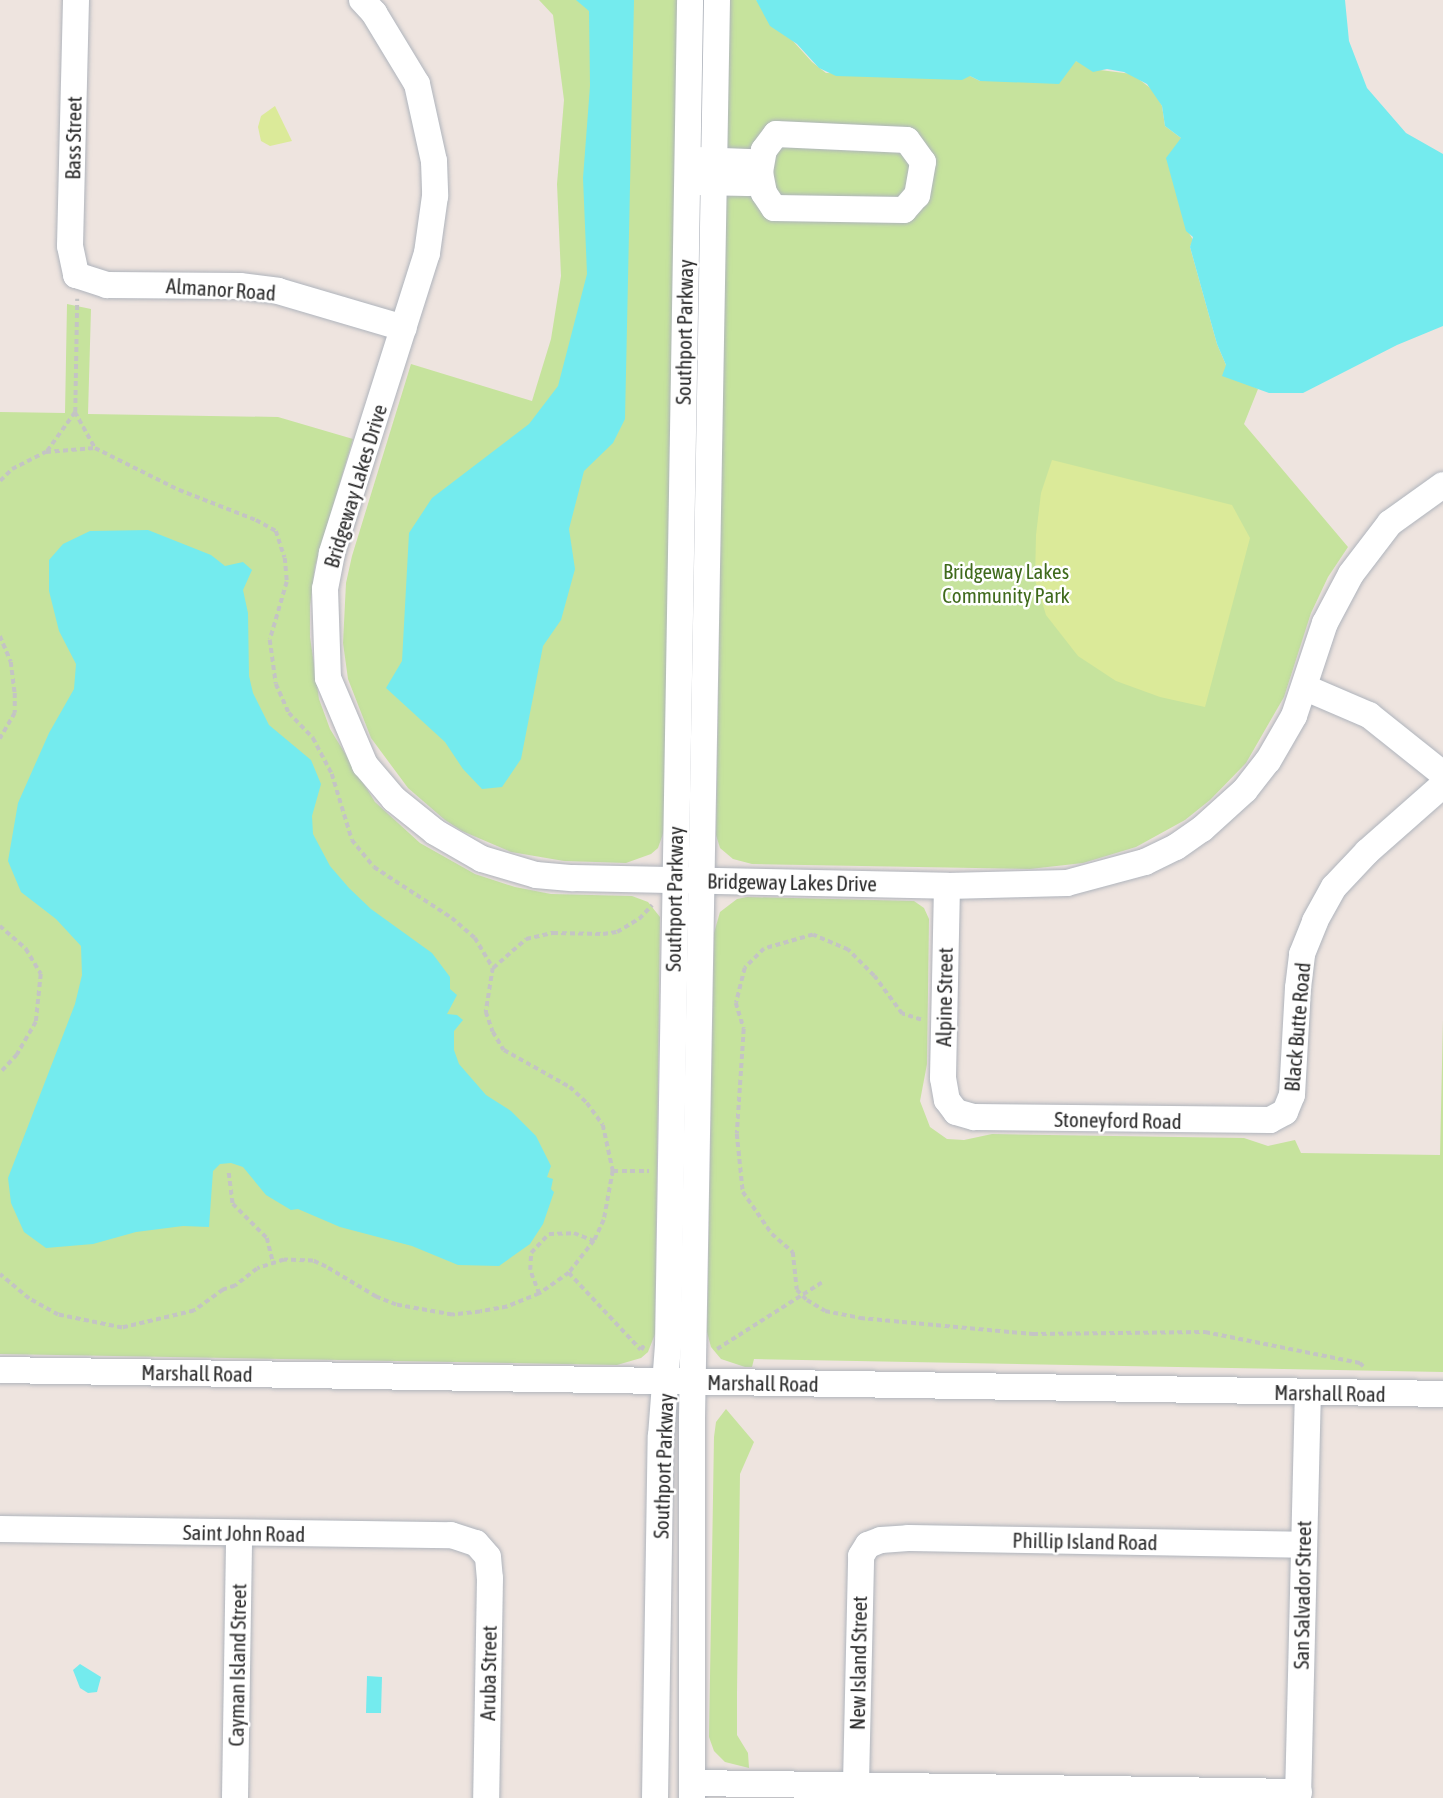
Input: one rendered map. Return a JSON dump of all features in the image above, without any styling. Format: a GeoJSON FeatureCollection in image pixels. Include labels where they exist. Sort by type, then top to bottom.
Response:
{"type":"FeatureCollection","features":[{"type":"Feature","properties":{"kind":"street","name":"Bass Street"},"geometry":{"type":"LineString","coordinates":[[76,0],[70,246],[76,275]]}},
{"type":"Feature","properties":{"kind":"street","name":"Bridgeway Lakes Drive"},"geometry":{"type":"LineString","coordinates":[[362,0],[374,13],[417,84],[434,161],[432,229],[404,328],[332,553],[325,589],[328,678],[347,729],[365,765],[394,799],[435,832],[482,859],[536,875],[674,880],[947,886],[1067,883],[1108,874],[1175,847],[1222,813],[1245,790],[1289,727],[1306,688],[1325,623],[1351,574],[1390,523],[1443,485]]}},
{"type":"Feature","properties":{"kind":"street","name":"Southport Parkway"},"geometry":{"type":"LineString","coordinates":[[655,1798],[661,1436],[666,1382],[690,0]]}},
{"type":"Feature","properties":{"kind":"street","name":"Southport Parkway"},"geometry":{"type":"LineString","coordinates":[[692,1791],[701,880],[717,0]]}},
{"type":"Feature","properties":{"kind":"street"},"geometry":{"type":"LineString","coordinates":[[687,171],[714,171],[748,183],[760,172],[764,150],[776,134],[907,140],[923,162],[923,180],[917,195],[904,210],[774,208],[764,193],[760,172]]}},
{"type":"Feature","properties":{"kind":"street","name":"Almanor Road"},"geometry":{"type":"LineString","coordinates":[[76,275],[107,285],[240,286],[278,291],[404,328]]}},
{"type":"Feature","properties":{"kind":"street"},"geometry":{"type":"LineString","coordinates":[[1306,688],[1369,715],[1443,774]]}},
{"type":"Feature","properties":{"kind":"street","name":"Black Butte Road"},"geometry":{"type":"LineString","coordinates":[[1285,1112],[1292,1095],[1302,954],[1315,921],[1334,887],[1367,852],[1443,785]]}},
{"type":"Feature","properties":{"kind":"street","name":"Alpine Street"},"geometry":{"type":"LineString","coordinates":[[947,886],[943,1078],[951,1107]]}},
{"type":"Feature","properties":{"kind":"street","name":"Stoneyford Road"},"geometry":{"type":"LineString","coordinates":[[951,1107],[961,1114],[974,1117],[1260,1122],[1285,1112]]}},
{"type":"Feature","properties":{"kind":"street","name":"Marshall Road"},"geometry":{"type":"LineString","coordinates":[[0,1370],[1443,1394]]}},
{"type":"Feature","properties":{"kind":"street","name":"San Salvador Street"},"geometry":{"type":"LineString","coordinates":[[1298,1795],[1308,1392]]}},
{"type":"Feature","properties":{"kind":"street","name":"Saint John Road"},"geometry":{"type":"LineString","coordinates":[[0,1529],[451,1535],[464,1538],[484,1549]]}},
{"type":"Feature","properties":{"kind":"street","name":"Cayman Island Street"},"geometry":{"type":"LineString","coordinates":[[235,1798],[239,1533]]}},
{"type":"Feature","properties":{"kind":"street","name":"Phillip Island Road"},"geometry":{"type":"LineString","coordinates":[[868,1545],[881,1540],[908,1538],[1303,1545]]}},
{"type":"Feature","properties":{"kind":"street","name":"New Island Street"},"geometry":{"type":"LineString","coordinates":[[856,1783],[861,1556],[868,1545]]}},
{"type":"Feature","properties":{"kind":"street","name":"Aruba Street"},"geometry":{"type":"LineString","coordinates":[[484,1549],[490,1578],[486,1798]]}},
{"type":"Feature","properties":{"kind":"street"},"geometry":{"type":"LineString","coordinates":[[692,1791],[856,1783],[1298,1795]]}},
{"type":"Feature","properties":{"kind":"path"},"geometry":{"type":"LineString","coordinates":[[76,275],[75,412],[95,448]]}},
{"type":"Feature","properties":{"kind":"path"},"geometry":{"type":"LineString","coordinates":[[46,452],[75,412]]}},
{"type":"Feature","properties":{"kind":"path"},"geometry":{"type":"LineString","coordinates":[[0,481],[12,469],[46,452],[95,448],[179,490],[256,520],[276,531],[285,558],[287,582],[270,640],[276,684],[289,713],[313,738],[332,774],[347,830],[365,858],[467,929],[483,949],[493,968],[486,1012],[504,1051],[570,1087],[587,1103],[603,1125],[613,1171],[610,1199],[594,1241],[569,1273],[539,1294],[507,1307],[480,1312],[452,1315],[424,1312],[376,1297],[313,1261],[272,1262],[257,1269],[236,1286],[223,1290],[194,1311],[122,1328],[58,1315],[29,1299],[0,1275]]}},
{"type":"Feature","properties":{"kind":"path"},"geometry":{"type":"LineString","coordinates":[[0,636],[11,662],[15,713],[0,739]]}},
{"type":"Feature","properties":{"kind":"path"},"geometry":{"type":"LineString","coordinates":[[493,968],[526,939],[553,933],[617,932],[628,927],[652,905]]}},
{"type":"Feature","properties":{"kind":"path"},"geometry":{"type":"LineString","coordinates":[[0,926],[26,949],[41,974],[36,1022],[18,1055],[0,1073]]}},
{"type":"Feature","properties":{"kind":"path"},"geometry":{"type":"LineString","coordinates":[[944,1027],[902,1014],[874,976],[848,950],[813,934],[764,949],[745,968],[736,1003],[744,1029],[737,1134],[743,1192],[772,1234],[793,1252],[797,1290],[801,1295],[825,1311],[860,1318],[1033,1335],[1205,1332],[1360,1363],[1394,1394]]}},
{"type":"Feature","properties":{"kind":"path"},"geometry":{"type":"LineString","coordinates":[[613,1171],[649,1171]]}},
{"type":"Feature","properties":{"kind":"path"},"geometry":{"type":"LineString","coordinates":[[229,1173],[233,1204],[267,1238],[272,1262]]}},
{"type":"Feature","properties":{"kind":"path"},"geometry":{"type":"LineString","coordinates":[[539,1294],[530,1270],[531,1253],[549,1234],[574,1233],[594,1241]]}},
{"type":"Feature","properties":{"kind":"path"},"geometry":{"type":"LineString","coordinates":[[569,1273],[641,1350],[647,1340],[650,1345]]}},
{"type":"Feature","properties":{"kind":"path"},"geometry":{"type":"LineString","coordinates":[[718,1349],[824,1281]]}},
{"type":"Feature","properties":{"kind":"green space"},"geometry":{"type":"Polygon","coordinates":[[[539,0],[678,0],[664,831],[658,848],[651,854],[626,863],[564,861],[511,852],[462,831],[445,820],[408,788],[371,738],[348,679],[343,643],[346,583],[352,556],[411,364],[532,401],[551,339],[561,276],[557,184],[564,100],[553,15],[539,0]]]}},
{"type":"Feature","properties":{"kind":"green space","name":"Bridgeway Lakes Community Park"},"geometry":{"type":"Polygon","coordinates":[[[729,0],[756,0],[812,62],[826,73],[970,76],[980,81],[1076,61],[1100,70],[1132,74],[1153,90],[1162,106],[1165,126],[1181,138],[1189,233],[1193,240],[1190,247],[1217,344],[1226,365],[1240,380],[1258,389],[1244,424],[1348,547],[1328,577],[1311,613],[1284,697],[1246,763],[1210,800],[1185,820],[1136,847],[1083,863],[1030,869],[752,864],[733,859],[720,848],[716,835],[729,0]]]}},
{"type":"Feature","properties":{"kind":"green space"},"geometry":{"type":"Polygon","coordinates":[[[275,106],[292,141],[270,146],[261,141],[258,127],[261,116],[275,106]]]}},
{"type":"Feature","properties":{"kind":"green space"},"geometry":{"type":"Polygon","coordinates":[[[67,304],[91,309],[88,414],[278,417],[353,439],[315,566],[310,606],[310,637],[319,699],[330,729],[375,802],[420,843],[475,874],[515,887],[551,894],[632,896],[648,902],[660,917],[655,1334],[648,1352],[641,1358],[617,1365],[0,1354],[0,412],[65,413],[67,304]]]}},
{"type":"Feature","properties":{"kind":"green space"},"geometry":{"type":"Polygon","coordinates":[[[1052,460],[1232,505],[1250,538],[1205,707],[1160,697],[1116,681],[1078,656],[1046,615],[1035,580],[1036,535],[1041,493],[1052,460]]]}},
{"type":"Feature","properties":{"kind":"green space"},"geometry":{"type":"Polygon","coordinates":[[[747,897],[914,901],[924,908],[929,919],[927,1064],[920,1101],[930,1127],[947,1139],[964,1140],[992,1134],[1244,1138],[1268,1146],[1295,1140],[1301,1153],[1440,1155],[1443,1019],[1443,1372],[754,1359],[752,1367],[745,1367],[721,1359],[711,1347],[707,1332],[714,933],[720,912],[737,899],[747,897]]]}},
{"type":"Feature","properties":{"kind":"green space"},"geometry":{"type":"Polygon","coordinates":[[[726,1409],[754,1442],[740,1474],[737,1735],[748,1753],[749,1768],[725,1762],[714,1751],[709,1737],[714,1437],[716,1422],[726,1409]]]}},
{"type":"Feature","properties":{"kind":"water"},"geometry":{"type":"Polygon","coordinates":[[[576,0],[634,0],[625,419],[613,443],[584,471],[569,529],[575,569],[561,620],[543,646],[521,759],[502,787],[482,789],[463,769],[445,742],[386,688],[402,661],[409,533],[432,498],[529,424],[558,386],[587,274],[583,178],[590,86],[589,11],[576,0]]]}},
{"type":"Feature","properties":{"kind":"water"},"geometry":{"type":"Polygon","coordinates":[[[756,0],[1345,0],[1349,41],[1367,88],[1406,133],[1443,154],[1443,326],[1397,345],[1303,393],[1269,393],[1222,376],[1226,365],[1217,344],[1190,247],[1193,237],[1186,231],[1166,158],[1181,138],[1165,126],[1162,106],[1147,84],[1124,72],[1107,69],[1093,72],[1076,61],[1059,84],[980,81],[970,76],[962,80],[836,76],[819,68],[797,44],[770,26],[756,0]]]}},
{"type":"Feature","properties":{"kind":"water"},"geometry":{"type":"Polygon","coordinates":[[[148,530],[211,555],[225,566],[243,562],[252,570],[243,590],[248,613],[249,676],[253,693],[269,725],[311,760],[321,784],[312,816],[313,834],[330,866],[349,888],[371,909],[432,953],[450,977],[450,989],[457,995],[447,1014],[457,1015],[463,1020],[454,1031],[454,1050],[459,1064],[486,1095],[511,1111],[536,1136],[551,1166],[547,1177],[553,1179],[551,1189],[554,1192],[543,1224],[530,1244],[499,1266],[458,1265],[412,1246],[340,1227],[298,1209],[291,1210],[266,1195],[243,1167],[231,1163],[220,1164],[213,1171],[209,1227],[183,1226],[136,1232],[93,1244],[46,1248],[24,1232],[11,1203],[8,1178],[75,1004],[82,975],[81,946],[56,919],[21,892],[8,861],[18,803],[49,733],[74,689],[76,664],[59,631],[49,591],[49,560],[63,544],[90,531],[148,530]]]}},
{"type":"Feature","properties":{"kind":"water"},"geometry":{"type":"Polygon","coordinates":[[[80,1664],[101,1677],[97,1692],[88,1693],[80,1688],[73,1670],[80,1664]]]}},
{"type":"Feature","properties":{"kind":"water"},"geometry":{"type":"Polygon","coordinates":[[[367,1676],[382,1677],[381,1713],[366,1713],[367,1676]]]}}]}
